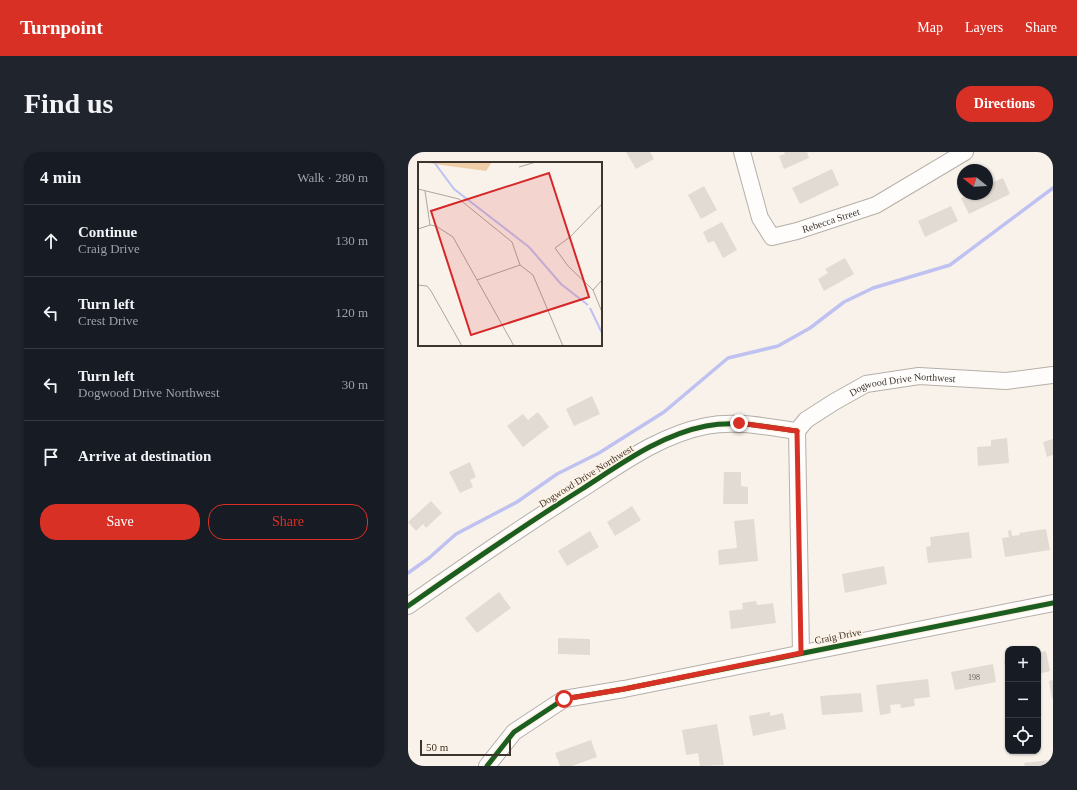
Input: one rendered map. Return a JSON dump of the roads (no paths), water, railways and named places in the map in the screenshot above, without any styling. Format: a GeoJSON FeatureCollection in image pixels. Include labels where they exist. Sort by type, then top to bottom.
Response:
{"type":"FeatureCollection","features":[{"type":"Feature","properties":{"kind":"street","name":"Rebecca Street"},"geometry":{"type":"LineString","coordinates":[[742,152],[760,218],[772,236],[796,231],[876,205],[965,152]]}},
{"type":"Feature","properties":{"kind":"street","name":"Dogwood Drive Northwest"},"geometry":{"type":"LineString","coordinates":[[408,606],[514,532],[633,456],[679,433],[707,426],[739,423],[797,431],[806,420],[866,384],[919,376],[1006,381],[1053,375]]}},
{"type":"Feature","properties":{"kind":"street"},"geometry":{"type":"LineString","coordinates":[[797,431],[801,653]]}},
{"type":"Feature","properties":{"kind":"street","name":"Craig Drive"},"geometry":{"type":"LineString","coordinates":[[487,766],[514,732],[564,699],[624,689],[1053,603]]}},
{"type":"Feature","properties":{"kind":"waterway"},"geometry":{"type":"LineString","coordinates":[[408,573],[429,558],[456,534],[517,502],[557,474],[599,453],[664,412],[728,358],[778,346],[810,328],[844,302],[873,288],[950,265],[1053,188]]}}]}
